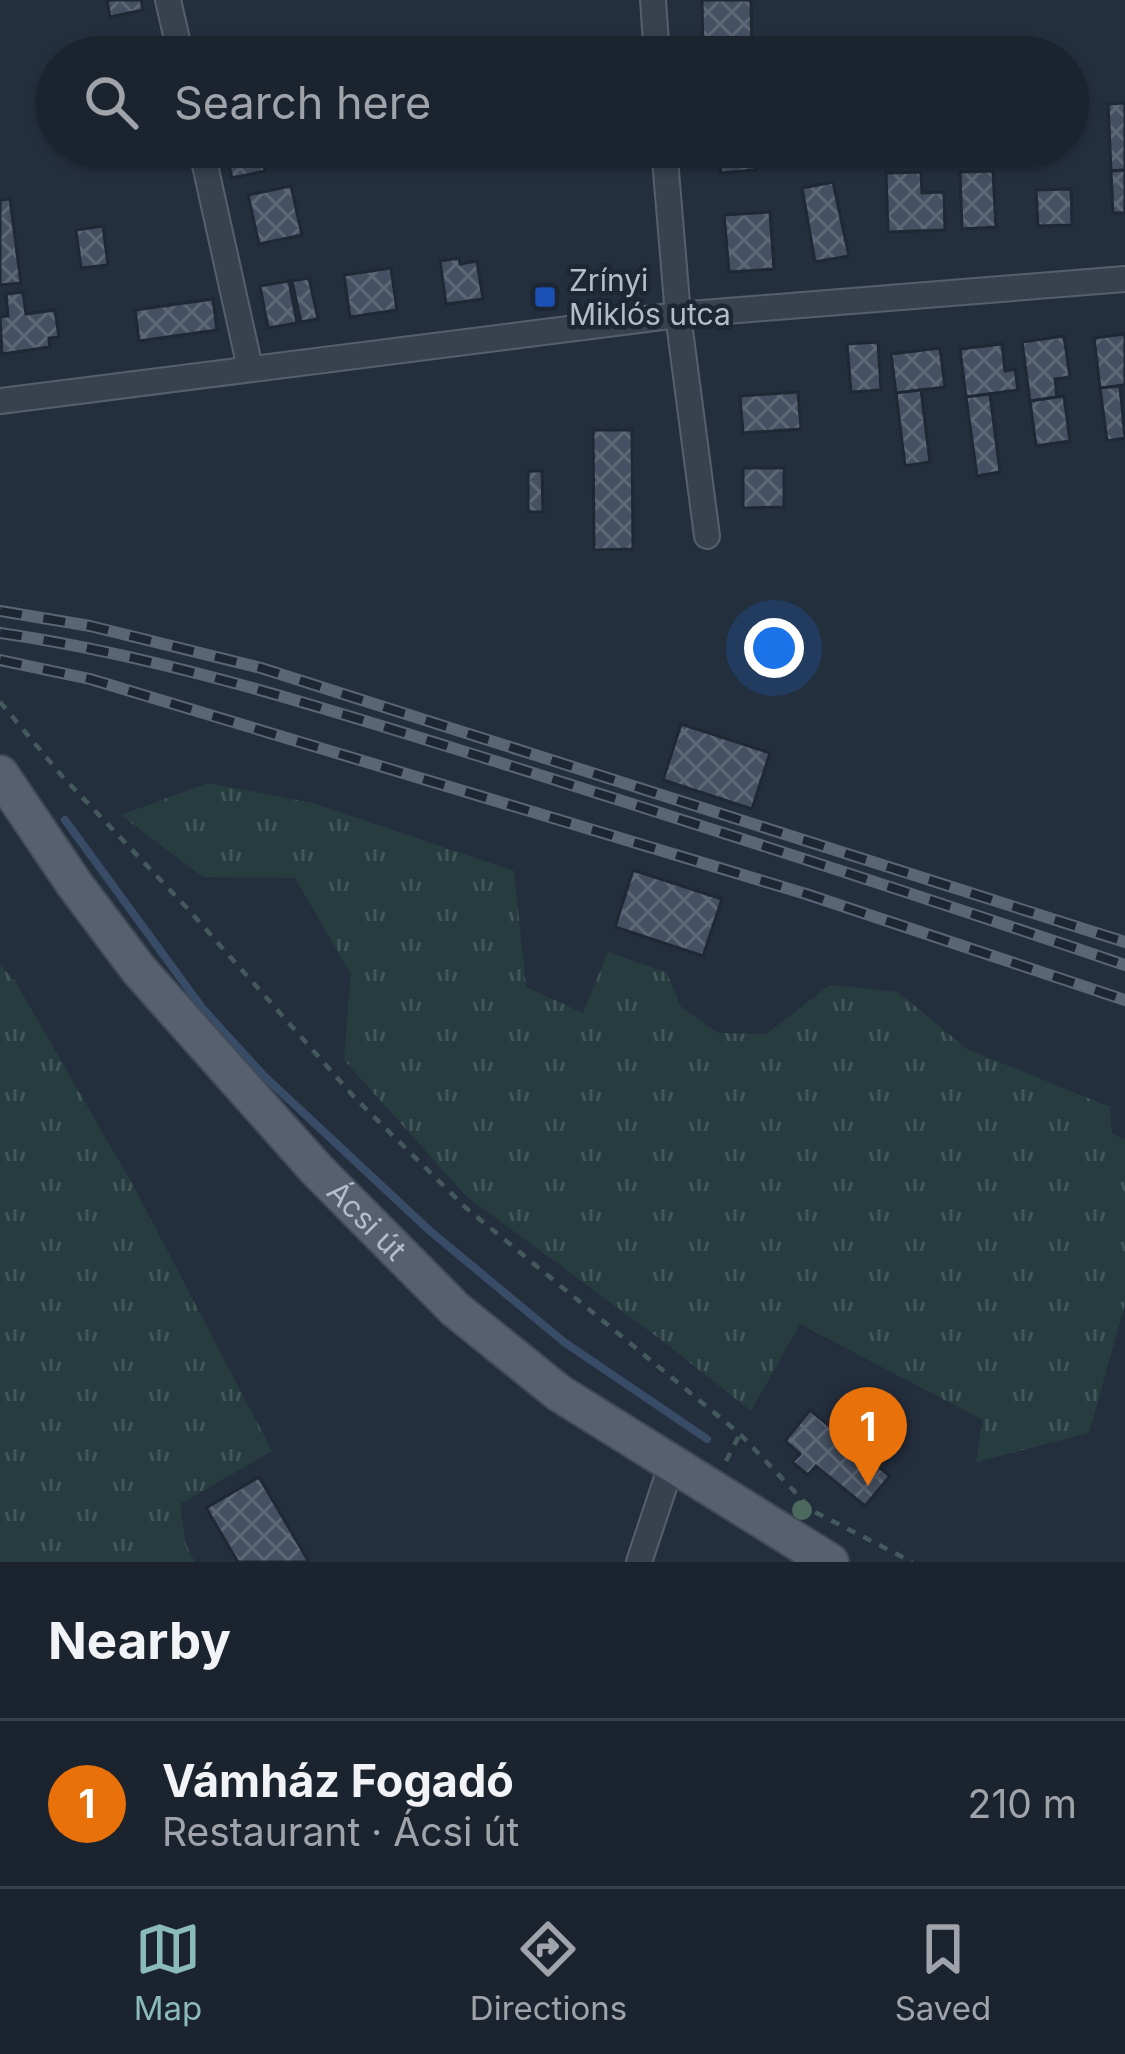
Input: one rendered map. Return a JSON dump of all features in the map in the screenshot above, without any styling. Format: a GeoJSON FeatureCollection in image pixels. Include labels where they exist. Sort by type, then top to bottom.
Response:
{"type":"FeatureCollection","features":[{"type":"Feature","properties":{"kind":"main road","name":"Ácsi út"},"geometry":{"type":"LineString","coordinates":[[0,774],[139,970],[379,1237],[455,1309],[560,1393],[830,1562]]}},
{"type":"Feature","properties":{"kind":"street"},"geometry":{"type":"LineString","coordinates":[[168,0],[176,36]]}},
{"type":"Feature","properties":{"kind":"street"},"geometry":{"type":"LineString","coordinates":[[653,0],[656,36]]}},
{"type":"Feature","properties":{"kind":"street"},"geometry":{"type":"LineString","coordinates":[[206,168],[250,368]]}},
{"type":"Feature","properties":{"kind":"street"},"geometry":{"type":"LineString","coordinates":[[666,168],[678,315],[706,536]]}},
{"type":"Feature","properties":{"kind":"street"},"geometry":{"type":"LineString","coordinates":[[0,401],[678,315],[1125,279]]}},
{"type":"Feature","properties":{"kind":"street"},"geometry":{"type":"LineString","coordinates":[[639,1562],[671,1466]]}},
{"type":"Feature","properties":{"kind":"path"},"geometry":{"type":"LineString","coordinates":[[0,702],[355,1098],[465,1207],[740,1434],[813,1511],[912,1562]]}},
{"type":"Feature","properties":{"kind":"green space"},"geometry":{"type":"Polygon","coordinates":[[[208,783],[313,803],[514,871],[526,987],[583,1013],[608,952],[667,973],[681,1007],[718,1033],[766,1034],[830,985],[898,992],[967,1049],[1110,1107],[1112,1134],[1125,1139],[1125,1304],[1089,1433],[976,1462],[983,1420],[800,1324],[751,1411],[466,1196],[344,1060],[351,974],[295,878],[203,877],[121,815],[208,783]]]}},
{"type":"Feature","properties":{"kind":"green space"},"geometry":{"type":"Polygon","coordinates":[[[0,965],[15,981],[134,1187],[272,1451],[180,1504],[186,1545],[195,1562],[0,1562],[0,965]]]}},
{"type":"Feature","properties":{"kind":"building"},"geometry":{"type":"Polygon","coordinates":[[[107,0],[141,0],[143,10],[110,17],[107,0]]]}},
{"type":"Feature","properties":{"kind":"building"},"geometry":{"type":"Polygon","coordinates":[[[702,0],[751,0],[752,36],[703,36],[702,0]]]}},
{"type":"Feature","properties":{"kind":"building"},"geometry":{"type":"Polygon","coordinates":[[[1125,103],[1125,170],[1111,171],[1108,104],[1125,103]]]}},
{"type":"Feature","properties":{"kind":"building"},"geometry":{"type":"Polygon","coordinates":[[[230,168],[264,168],[265,171],[232,178],[230,168]]]}},
{"type":"Feature","properties":{"kind":"building"},"geometry":{"type":"Polygon","coordinates":[[[721,168],[755,168],[755,170],[721,173],[721,168]]]}},
{"type":"Feature","properties":{"kind":"building"},"geometry":{"type":"Polygon","coordinates":[[[1125,170],[1125,213],[1113,213],[1111,171],[1125,170]]]}},
{"type":"Feature","properties":{"kind":"building"},"geometry":{"type":"Polygon","coordinates":[[[993,171],[996,227],[962,229],[960,172],[993,171]]]}},
{"type":"Feature","properties":{"kind":"building"},"geometry":{"type":"Polygon","coordinates":[[[921,172],[922,193],[944,192],[945,230],[888,232],[886,173],[921,172]]]}},
{"type":"Feature","properties":{"kind":"building"},"geometry":{"type":"Polygon","coordinates":[[[833,182],[849,256],[815,262],[802,188],[833,182]]]}},
{"type":"Feature","properties":{"kind":"building"},"geometry":{"type":"Polygon","coordinates":[[[291,186],[302,235],[259,244],[248,195],[291,186]]]}},
{"type":"Feature","properties":{"kind":"building"},"geometry":{"type":"Polygon","coordinates":[[[1071,189],[1072,225],[1038,226],[1036,190],[1071,189]]]}},
{"type":"Feature","properties":{"kind":"building"},"geometry":{"type":"Polygon","coordinates":[[[10,199],[21,283],[0,285],[0,200],[10,199]]]}},
{"type":"Feature","properties":{"kind":"building"},"geometry":{"type":"Polygon","coordinates":[[[770,212],[774,269],[729,272],[724,215],[770,212]]]}},
{"type":"Feature","properties":{"kind":"building"},"geometry":{"type":"Polygon","coordinates":[[[103,226],[108,265],[81,268],[76,230],[103,226]]]}},
{"type":"Feature","properties":{"kind":"building"},"geometry":{"type":"Polygon","coordinates":[[[459,258],[460,264],[477,261],[483,299],[446,304],[440,261],[459,258]]]}},
{"type":"Feature","properties":{"kind":"building"},"geometry":{"type":"Polygon","coordinates":[[[391,268],[397,310],[350,317],[344,275],[391,268]]]}},
{"type":"Feature","properties":{"kind":"building"},"geometry":{"type":"Polygon","coordinates":[[[309,278],[318,319],[301,322],[292,281],[309,278]]]}},
{"type":"Feature","properties":{"kind":"building"},"geometry":{"type":"Polygon","coordinates":[[[289,281],[297,323],[268,328],[260,286],[289,281]]]}},
{"type":"Feature","properties":{"kind":"building"},"geometry":{"type":"Polygon","coordinates":[[[23,292],[26,314],[55,310],[59,337],[49,338],[50,347],[2,354],[0,317],[8,316],[6,294],[23,292]]]}},
{"type":"Feature","properties":{"kind":"building"},"geometry":{"type":"Polygon","coordinates":[[[213,299],[217,330],[139,341],[135,310],[213,299]]]}},
{"type":"Feature","properties":{"kind":"building"},"geometry":{"type":"Polygon","coordinates":[[[1125,334],[1125,385],[1100,388],[1094,338],[1125,334]]]}},
{"type":"Feature","properties":{"kind":"building"},"geometry":{"type":"Polygon","coordinates":[[[1064,336],[1070,377],[1055,379],[1057,397],[1030,401],[1022,342],[1064,336]]]}},
{"type":"Feature","properties":{"kind":"building"},"geometry":{"type":"Polygon","coordinates":[[[878,342],[881,390],[851,392],[847,344],[878,342]]]}},
{"type":"Feature","properties":{"kind":"building"},"geometry":{"type":"Polygon","coordinates":[[[1002,344],[1005,371],[1015,369],[1018,390],[966,397],[960,349],[1002,344]]]}},
{"type":"Feature","properties":{"kind":"building"},"geometry":{"type":"Polygon","coordinates":[[[940,348],[945,387],[896,393],[891,354],[940,348]]]}},
{"type":"Feature","properties":{"kind":"building"},"geometry":{"type":"Polygon","coordinates":[[[1120,386],[1125,438],[1107,441],[1100,388],[1120,386]]]}},
{"type":"Feature","properties":{"kind":"building"},"geometry":{"type":"Polygon","coordinates":[[[921,390],[930,462],[905,466],[896,393],[921,390]]]}},
{"type":"Feature","properties":{"kind":"building"},"geometry":{"type":"Polygon","coordinates":[[[798,392],[801,429],[743,433],[740,396],[798,392]]]}},
{"type":"Feature","properties":{"kind":"building"},"geometry":{"type":"Polygon","coordinates":[[[990,394],[1000,472],[977,476],[966,397],[990,394]]]}},
{"type":"Feature","properties":{"kind":"building"},"geometry":{"type":"Polygon","coordinates":[[[1064,396],[1070,441],[1036,446],[1030,401],[1064,396]]]}},
{"type":"Feature","properties":{"kind":"building"},"geometry":{"type":"Polygon","coordinates":[[[593,430],[632,430],[633,549],[594,550],[593,430]]]}},
{"type":"Feature","properties":{"kind":"building"},"geometry":{"type":"Polygon","coordinates":[[[743,468],[784,468],[784,507],[743,508],[743,468]]]}},
{"type":"Feature","properties":{"kind":"building"},"geometry":{"type":"Polygon","coordinates":[[[528,471],[542,471],[543,512],[528,512],[528,471]]]}},
{"type":"Feature","properties":{"kind":"building"},"geometry":{"type":"Polygon","coordinates":[[[681,724],[770,753],[752,809],[663,780],[681,724]]]}},
{"type":"Feature","properties":{"kind":"building"},"geometry":{"type":"Polygon","coordinates":[[[633,870],[722,899],[703,956],[615,927],[633,870]]]}},
{"type":"Feature","properties":{"kind":"building"},"geometry":{"type":"Polygon","coordinates":[[[810,1410],[890,1476],[865,1506],[816,1466],[808,1475],[792,1462],[800,1454],[785,1441],[810,1410]]]}},
{"type":"Feature","properties":{"kind":"building"},"geometry":{"type":"Polygon","coordinates":[[[259,1477],[309,1562],[238,1562],[206,1508],[259,1477]]]}},
{"type":"Feature","properties":{"kind":"waterway"},"geometry":{"type":"LineString","coordinates":[[65,820],[203,1009],[264,1076],[430,1231],[564,1342],[707,1439]]}},
{"type":"Feature","properties":{"kind":"railway"},"geometry":{"type":"LineString","coordinates":[[0,611],[90,626],[261,668],[1125,942]]}},
{"type":"Feature","properties":{"kind":"railway"},"geometry":{"type":"LineString","coordinates":[[0,633],[128,657],[315,706],[1125,965]]}},
{"type":"Feature","properties":{"kind":"railway"},"geometry":{"type":"LineString","coordinates":[[0,660],[90,679],[806,894],[1125,1000]]}},
{"type":"Feature","properties":{"kind":"place","name":"Zrínyi Miklós utca"},"geometry":{"type":"Point","coordinates":[545,297]}},
{"type":"Feature","properties":{"kind":"place","name":"Vámház Fogadó"},"geometry":{"type":"Point","coordinates":[868,1486]}}]}
